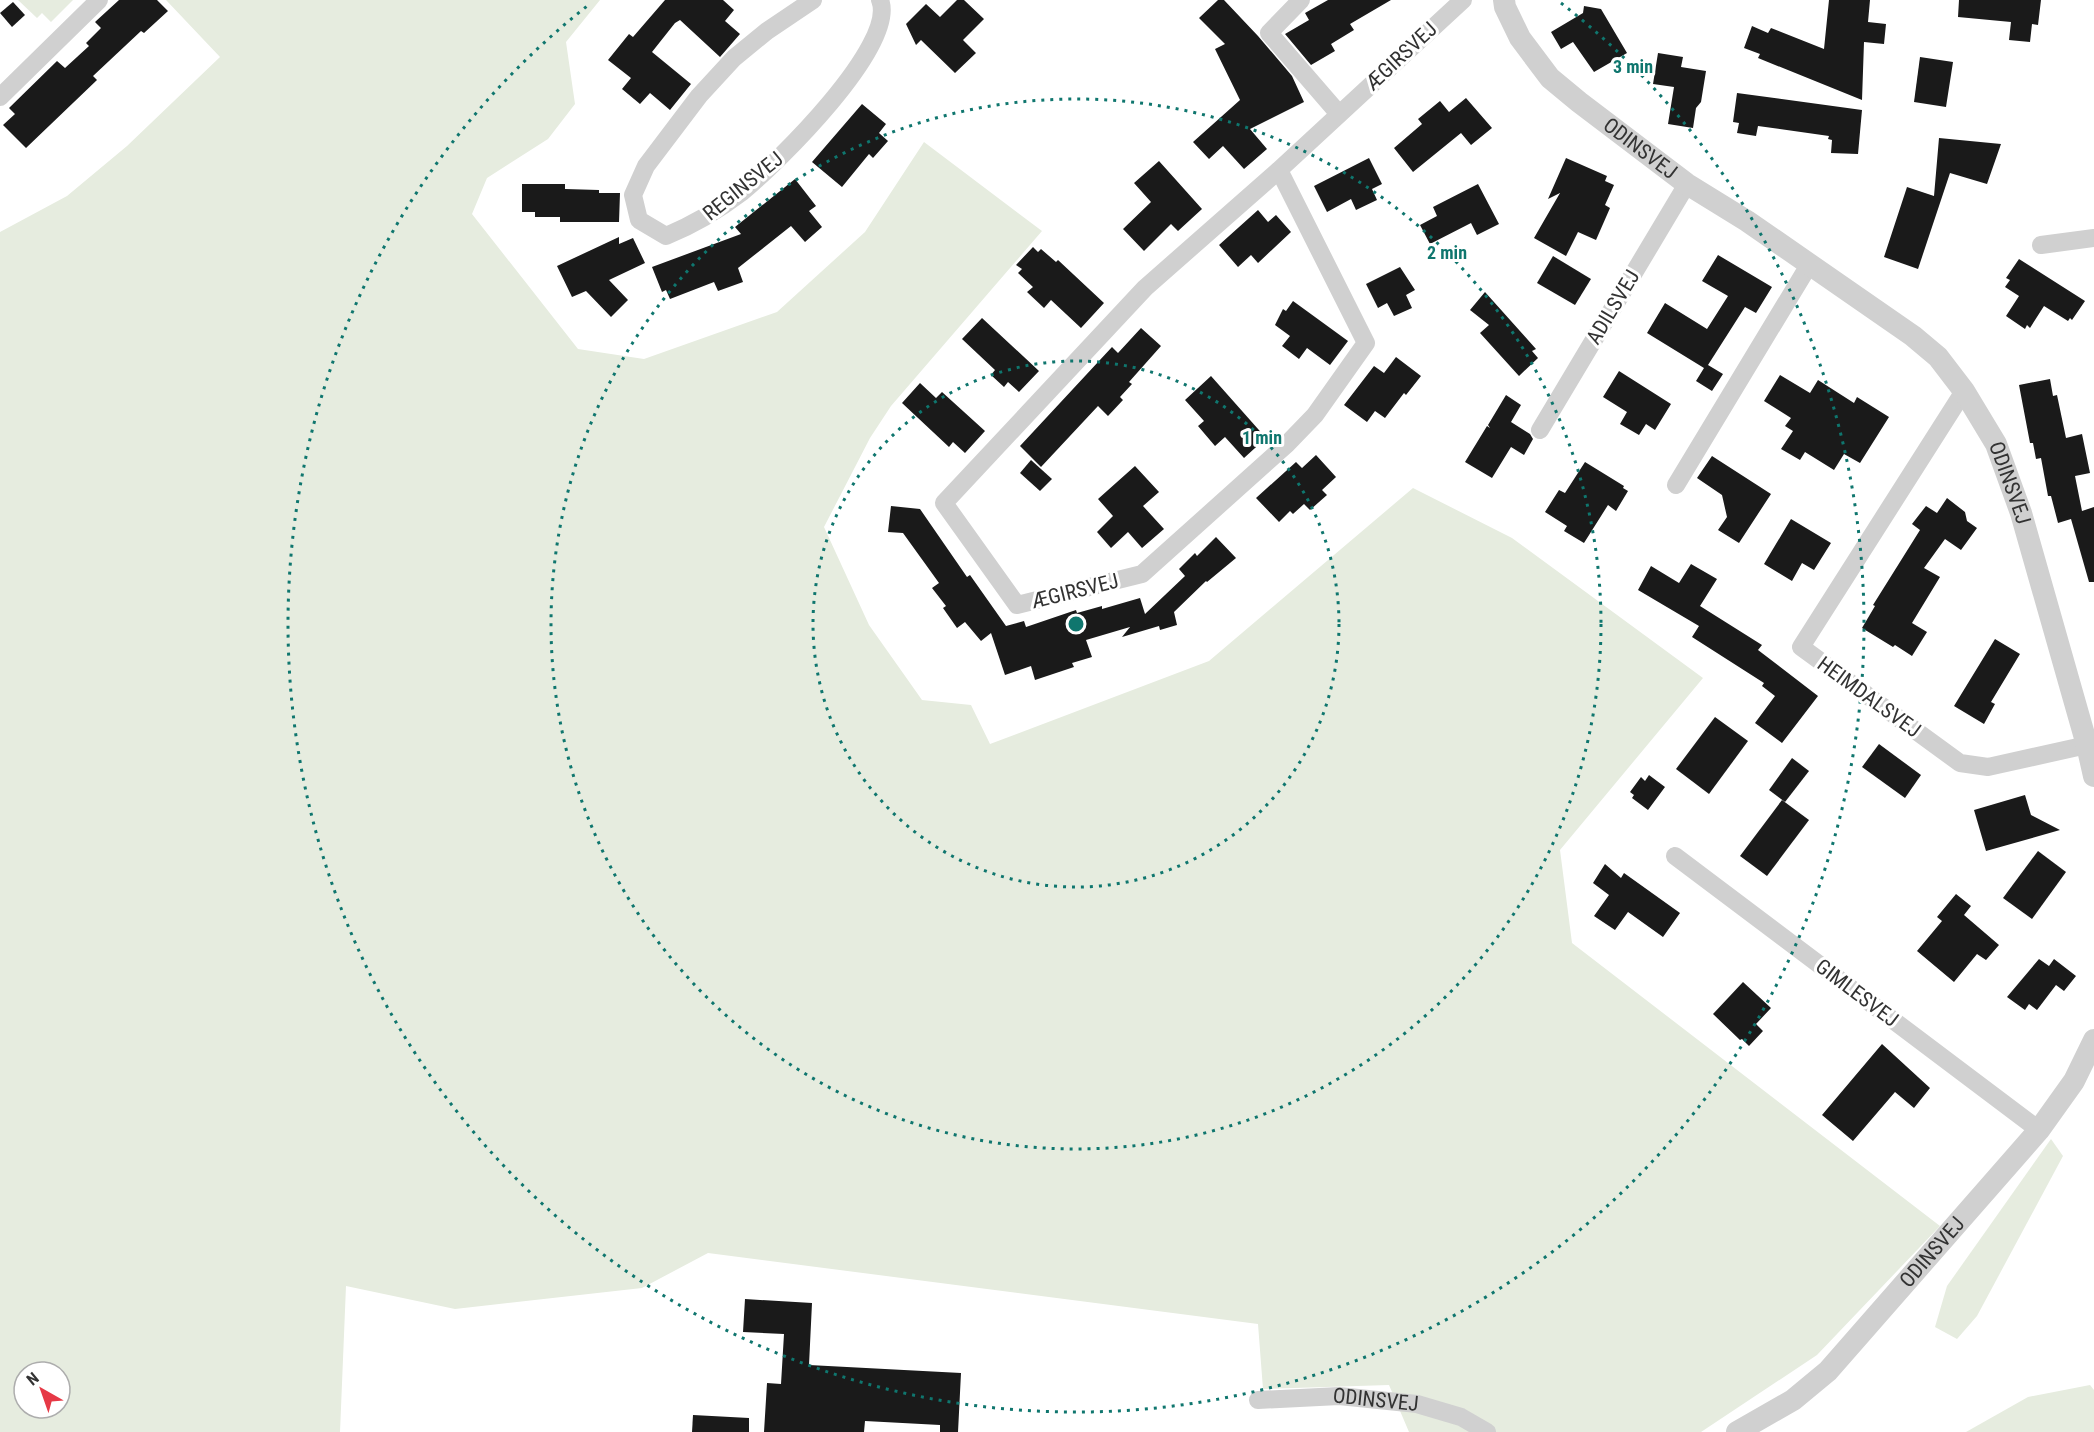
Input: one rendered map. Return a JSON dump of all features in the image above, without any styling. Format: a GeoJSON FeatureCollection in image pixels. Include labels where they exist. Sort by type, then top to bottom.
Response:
{"type":"FeatureCollection","features":[{"type":"Feature","properties":{"kind":"street"},"geometry":{"type":"LineString","coordinates":[[0,97],[99,0]]}},
{"type":"Feature","properties":{"kind":"street","name":"REGINSVEJ"},"geometry":{"type":"LineString","coordinates":[[813,0],[767,31],[734,58],[699,96],[646,166],[633,195],[639,220],[666,236],[699,222],[742,192],[779,158],[840,92],[877,37],[883,8],[880,0]]}},
{"type":"Feature","properties":{"kind":"street"},"geometry":{"type":"LineString","coordinates":[[1301,0],[1269,33],[1339,114]]}},
{"type":"Feature","properties":{"kind":"street","name":"ÆGIRSVEJ"},"geometry":{"type":"LineString","coordinates":[[1279,170],[1366,343],[1314,416],[1287,444],[1142,574],[1017,605],[944,503],[1145,288],[1279,170],[1463,0]]}},
{"type":"Feature","properties":{"kind":"street","name":"ODINSVEJ"},"geometry":{"type":"LineString","coordinates":[[1504,0],[1520,38],[1550,78],[1687,184],[1747,221],[1913,336],[1938,357],[1964,391],[1996,444],[2014,489],[2094,776]]}},
{"type":"Feature","properties":{"kind":"street","name":"ADILSVEJ"},"geometry":{"type":"LineString","coordinates":[[1540,429],[1687,184]]}},
{"type":"Feature","properties":{"kind":"street"},"geometry":{"type":"LineString","coordinates":[[2041,245],[2094,238]]}},
{"type":"Feature","properties":{"kind":"street"},"geometry":{"type":"LineString","coordinates":[[1676,485],[1809,265]]}},
{"type":"Feature","properties":{"kind":"street","name":"HEIMDALSVEJ"},"geometry":{"type":"LineString","coordinates":[[1964,391],[1801,647],[1960,763],[1988,766],[2087,745]]}},
{"type":"Feature","properties":{"kind":"street","name":"GIMLESVEJ"},"geometry":{"type":"LineString","coordinates":[[1675,856],[2039,1130]]}},
{"type":"Feature","properties":{"kind":"street","name":"ODINSVEJ"},"geometry":{"type":"LineString","coordinates":[[1737,1432],[1793,1400],[1828,1371],[2039,1130],[2074,1081],[2094,1040]]}},
{"type":"Feature","properties":{"kind":"street","name":"ODINSVEJ"},"geometry":{"type":"LineString","coordinates":[[1258,1400],[1339,1396],[1417,1404],[1461,1417],[1487,1432]]}},
{"type":"Feature","properties":{"kind":"shaded area"},"geometry":{"type":"Polygon","coordinates":[[[18,0],[73,0],[51,22],[42,13],[37,18],[18,0]]]}},
{"type":"Feature","properties":{"kind":"shaded area"},"geometry":{"type":"Polygon","coordinates":[[[166,0],[600,0],[566,42],[575,104],[548,139],[487,178],[472,214],[578,349],[644,359],[777,312],[865,232],[924,142],[1042,231],[891,406],[870,438],[824,527],[869,625],[922,700],[971,705],[990,744],[1209,661],[1413,488],[1512,538],[1703,678],[1560,850],[1572,943],[1940,1226],[1817,1355],[1701,1432],[1409,1432],[1389,1385],[1263,1389],[1258,1324],[708,1253],[642,1288],[455,1309],[346,1286],[340,1432],[0,1432],[0,232],[67,196],[127,146],[220,57],[166,0]]]}},
{"type":"Feature","properties":{"kind":"shaded area"},"geometry":{"type":"Polygon","coordinates":[[[2051,1139],[2063,1156],[1977,1316],[1957,1339],[1935,1327],[1947,1286],[2051,1139]]]}},
{"type":"Feature","properties":{"kind":"shaded area"},"geometry":{"type":"Polygon","coordinates":[[[2090,1385],[2094,1390],[2094,1432],[1966,1432],[2028,1397],[2090,1385]]]}},
{"type":"Feature","properties":{"kind":"building"},"geometry":{"type":"Polygon","coordinates":[[[119,0],[157,0],[168,11],[144,33],[141,31],[93,76],[97,80],[26,148],[3,125],[15,114],[9,108],[57,61],[65,68],[89,46],[86,43],[101,28],[95,22],[119,0]]]}},
{"type":"Feature","properties":{"kind":"building"},"geometry":{"type":"Polygon","coordinates":[[[665,0],[723,0],[734,10],[725,21],[740,34],[720,57],[680,20],[675,23],[652,52],[691,84],[670,110],[650,93],[640,104],[622,89],[631,78],[608,60],[629,34],[633,37],[665,0]]]}},
{"type":"Feature","properties":{"kind":"building"},"geometry":{"type":"Polygon","coordinates":[[[957,0],[964,0],[984,19],[963,40],[976,53],[955,73],[921,40],[916,45],[906,24],[926,4],[940,17],[957,0]]]}},
{"type":"Feature","properties":{"kind":"building"},"geometry":{"type":"Polygon","coordinates":[[[1218,0],[1224,0],[1292,76],[1304,102],[1250,129],[1267,149],[1244,169],[1223,146],[1209,159],[1193,142],[1240,100],[1215,49],[1225,44],[1199,18],[1218,0]]]}},
{"type":"Feature","properties":{"kind":"building"},"geometry":{"type":"Polygon","coordinates":[[[1328,0],[1391,0],[1350,24],[1354,30],[1331,44],[1335,51],[1311,65],[1285,34],[1309,20],[1305,13],[1328,0]]]}},
{"type":"Feature","properties":{"kind":"building"},"geometry":{"type":"Polygon","coordinates":[[[1829,0],[1870,0],[1868,22],[1886,24],[1884,44],[1864,42],[1862,100],[1758,58],[1760,54],[1744,48],[1752,26],[1768,33],[1771,28],[1824,49],[1829,0]]]}},
{"type":"Feature","properties":{"kind":"building"},"geometry":{"type":"Polygon","coordinates":[[[1959,0],[2041,0],[2038,25],[2032,24],[2030,42],[2009,40],[2011,22],[1958,17],[1959,0]]]}},
{"type":"Feature","properties":{"kind":"building"},"geometry":{"type":"Polygon","coordinates":[[[13,2],[25,15],[12,27],[0,13],[13,2]]]}},
{"type":"Feature","properties":{"kind":"building"},"geometry":{"type":"Polygon","coordinates":[[[1584,6],[1601,9],[1627,53],[1594,72],[1573,42],[1561,49],[1551,32],[1583,13],[1584,6]]]}},
{"type":"Feature","properties":{"kind":"building"},"geometry":{"type":"Polygon","coordinates":[[[1658,53],[1683,57],[1681,67],[1706,71],[1701,102],[1696,108],[1693,128],[1668,124],[1674,87],[1653,84],[1658,53]]]}},
{"type":"Feature","properties":{"kind":"building"},"geometry":{"type":"Polygon","coordinates":[[[1920,57],[1953,62],[1946,107],[1914,102],[1920,57]]]}},
{"type":"Feature","properties":{"kind":"building"},"geometry":{"type":"Polygon","coordinates":[[[1737,93],[1862,110],[1858,154],[1831,153],[1832,140],[1828,139],[1829,136],[1758,126],[1756,136],[1737,133],[1739,123],[1733,122],[1737,93]]]}},
{"type":"Feature","properties":{"kind":"building"},"geometry":{"type":"Polygon","coordinates":[[[1466,98],[1492,128],[1471,145],[1461,133],[1413,172],[1394,148],[1422,124],[1418,119],[1440,101],[1449,112],[1466,98]]]}},
{"type":"Feature","properties":{"kind":"building"},"geometry":{"type":"Polygon","coordinates":[[[862,104],[886,124],[879,133],[888,141],[873,158],[869,154],[842,187],[812,162],[862,104]]]}},
{"type":"Feature","properties":{"kind":"building"},"geometry":{"type":"Polygon","coordinates":[[[1939,138],[2001,144],[1987,184],[1950,173],[1918,269],[1884,257],[1907,187],[1934,196],[1939,138]]]}},
{"type":"Feature","properties":{"kind":"building"},"geometry":{"type":"Polygon","coordinates":[[[1369,158],[1382,184],[1372,189],[1377,200],[1356,210],[1351,199],[1327,212],[1314,186],[1369,158]]]}},
{"type":"Feature","properties":{"kind":"building"},"geometry":{"type":"Polygon","coordinates":[[[1566,158],[1607,176],[1605,181],[1614,185],[1605,205],[1610,208],[1596,240],[1578,232],[1566,256],[1534,238],[1560,193],[1548,199],[1566,158]]]}},
{"type":"Feature","properties":{"kind":"building"},"geometry":{"type":"Polygon","coordinates":[[[1159,161],[1202,209],[1178,231],[1171,224],[1144,251],[1123,229],[1151,202],[1134,183],[1159,161]]]}},
{"type":"Feature","properties":{"kind":"building"},"geometry":{"type":"Polygon","coordinates":[[[795,179],[816,206],[809,211],[822,227],[805,242],[791,226],[738,268],[743,282],[718,291],[714,282],[670,299],[666,290],[662,292],[652,267],[741,234],[735,227],[795,179]]]}},
{"type":"Feature","properties":{"kind":"building"},"geometry":{"type":"Polygon","coordinates":[[[522,184],[565,184],[565,189],[620,193],[619,222],[560,222],[560,217],[535,217],[535,212],[522,212],[522,184]]]}},
{"type":"Feature","properties":{"kind":"building"},"geometry":{"type":"Polygon","coordinates":[[[1478,184],[1499,224],[1477,235],[1471,223],[1430,244],[1420,225],[1437,216],[1433,207],[1478,184]]]}},
{"type":"Feature","properties":{"kind":"building"},"geometry":{"type":"Polygon","coordinates":[[[1258,210],[1268,222],[1276,215],[1291,232],[1258,263],[1251,255],[1238,267],[1219,245],[1258,210]]]}},
{"type":"Feature","properties":{"kind":"building"},"geometry":{"type":"Polygon","coordinates":[[[619,237],[619,244],[633,238],[645,263],[609,280],[628,300],[611,317],[586,291],[572,297],[557,266],[619,237]]]}},
{"type":"Feature","properties":{"kind":"building"},"geometry":{"type":"Polygon","coordinates":[[[1033,247],[1038,252],[1041,249],[1056,262],[1058,260],[1104,303],[1081,328],[1051,300],[1044,308],[1027,292],[1033,287],[1018,273],[1022,269],[1016,265],[1033,247]]]}},
{"type":"Feature","properties":{"kind":"building"},"geometry":{"type":"Polygon","coordinates":[[[1718,255],[1772,287],[1756,313],[1745,307],[1708,365],[1723,374],[1712,391],[1696,381],[1704,368],[1647,333],[1665,303],[1707,329],[1728,296],[1702,281],[1718,255]]]}},
{"type":"Feature","properties":{"kind":"building"},"geometry":{"type":"Polygon","coordinates":[[[1553,256],[1591,279],[1575,305],[1537,283],[1553,256]]]}},
{"type":"Feature","properties":{"kind":"building"},"geometry":{"type":"Polygon","coordinates":[[[2019,259],[2085,301],[2072,320],[2070,318],[2068,321],[2044,306],[2030,328],[2027,325],[2025,329],[2006,316],[2019,296],[2005,287],[2010,280],[2006,278],[2019,259]]]}},
{"type":"Feature","properties":{"kind":"building"},"geometry":{"type":"Polygon","coordinates":[[[1400,267],[1415,290],[1406,295],[1412,308],[1394,316],[1387,303],[1378,308],[1366,284],[1400,267]]]}},
{"type":"Feature","properties":{"kind":"building"},"geometry":{"type":"Polygon","coordinates":[[[1485,292],[1536,349],[1532,351],[1538,358],[1519,376],[1480,333],[1489,325],[1470,310],[1485,292]]]}},
{"type":"Feature","properties":{"kind":"building"},"geometry":{"type":"Polygon","coordinates":[[[1293,301],[1348,341],[1330,365],[1307,348],[1299,359],[1282,346],[1290,336],[1275,325],[1283,309],[1286,311],[1293,301]]]}},
{"type":"Feature","properties":{"kind":"building"},"geometry":{"type":"Polygon","coordinates":[[[982,318],[1039,371],[1019,392],[1008,382],[1004,387],[991,375],[995,370],[962,339],[982,318]]]}},
{"type":"Feature","properties":{"kind":"building"},"geometry":{"type":"Polygon","coordinates":[[[1141,328],[1161,346],[1129,382],[1132,384],[1120,397],[1123,400],[1108,416],[1098,406],[1041,467],[1020,446],[1112,347],[1118,353],[1141,328]]]}},
{"type":"Feature","properties":{"kind":"building"},"geometry":{"type":"Polygon","coordinates":[[[1396,357],[1421,376],[1406,395],[1404,393],[1385,418],[1375,411],[1367,422],[1344,405],[1374,366],[1384,373],[1396,357]]]}},
{"type":"Feature","properties":{"kind":"building"},"geometry":{"type":"Polygon","coordinates":[[[1619,371],[1671,404],[1655,430],[1646,424],[1639,435],[1620,424],[1627,412],[1603,397],[1619,371]]]}},
{"type":"Feature","properties":{"kind":"building"},"geometry":{"type":"Polygon","coordinates":[[[1780,375],[1810,393],[1818,380],[1854,403],[1857,397],[1889,417],[1860,463],[1844,454],[1834,470],[1805,452],[1800,460],[1781,449],[1793,431],[1785,426],[1791,418],[1764,401],[1780,375]]]}},
{"type":"Feature","properties":{"kind":"building"},"geometry":{"type":"Polygon","coordinates":[[[1211,376],[1266,438],[1244,458],[1225,437],[1215,446],[1198,426],[1204,421],[1185,400],[1211,376]]]}},
{"type":"Feature","properties":{"kind":"building"},"geometry":{"type":"Polygon","coordinates":[[[2050,379],[2053,396],[2057,395],[2066,438],[2082,434],[2090,473],[2075,476],[2082,511],[2094,507],[2094,582],[2089,582],[2071,519],[2058,523],[2051,496],[2048,496],[2041,458],[2036,459],[2033,443],[2030,443],[2019,385],[2050,379]]]}},
{"type":"Feature","properties":{"kind":"building"},"geometry":{"type":"Polygon","coordinates":[[[920,383],[936,398],[942,392],[985,431],[965,453],[953,442],[949,447],[902,403],[920,383]]]}},
{"type":"Feature","properties":{"kind":"building"},"geometry":{"type":"Polygon","coordinates":[[[1506,395],[1521,405],[1511,422],[1530,434],[1533,439],[1524,455],[1511,447],[1492,478],[1465,462],[1487,426],[1490,428],[1488,425],[1506,395]]]}},
{"type":"Feature","properties":{"kind":"building"},"geometry":{"type":"Polygon","coordinates":[[[1316,455],[1336,477],[1322,490],[1327,495],[1310,510],[1304,504],[1293,514],[1290,511],[1279,522],[1256,498],[1296,462],[1302,468],[1316,455]]]}},
{"type":"Feature","properties":{"kind":"building"},"geometry":{"type":"Polygon","coordinates":[[[1712,456],[1771,494],[1739,543],[1718,530],[1727,517],[1722,495],[1697,478],[1712,456]]]}},
{"type":"Feature","properties":{"kind":"building"},"geometry":{"type":"Polygon","coordinates":[[[1031,460],[1052,479],[1040,491],[1020,473],[1031,460]]]}},
{"type":"Feature","properties":{"kind":"building"},"geometry":{"type":"Polygon","coordinates":[[[1585,462],[1624,486],[1623,488],[1628,491],[1616,511],[1608,505],[1584,543],[1564,531],[1567,526],[1545,512],[1559,490],[1565,493],[1585,462]]]}},
{"type":"Feature","properties":{"kind":"building"},"geometry":{"type":"Polygon","coordinates":[[[1135,466],[1159,492],[1143,506],[1164,529],[1142,548],[1128,532],[1111,548],[1097,532],[1113,516],[1098,499],[1135,466]]]}},
{"type":"Feature","properties":{"kind":"building"},"geometry":{"type":"Polygon","coordinates":[[[1947,498],[1965,512],[1967,521],[1977,528],[1961,550],[1945,539],[1924,568],[1940,577],[1912,623],[1927,632],[1912,656],[1862,628],[1875,606],[1873,605],[1920,530],[1912,524],[1926,506],[1937,513],[1947,498]]]}},
{"type":"Feature","properties":{"kind":"building"},"geometry":{"type":"Polygon","coordinates":[[[891,506],[920,509],[967,577],[970,575],[1006,626],[1024,621],[1026,627],[1076,610],[1077,613],[1102,606],[1102,609],[1140,598],[1145,614],[1185,576],[1179,569],[1195,553],[1197,556],[1216,537],[1236,558],[1206,581],[1174,612],[1177,625],[1160,630],[1159,626],[1122,637],[1130,627],[1086,640],[1092,657],[1072,663],[1074,667],[1035,680],[1031,666],[1005,675],[991,633],[981,641],[965,622],[957,628],[943,608],[946,606],[932,588],[939,583],[903,533],[888,532],[891,506]]]}},
{"type":"Feature","properties":{"kind":"building"},"geometry":{"type":"Polygon","coordinates":[[[1791,519],[1831,543],[1814,570],[1802,563],[1792,581],[1764,564],[1791,519]]]}},
{"type":"Feature","properties":{"kind":"building"},"geometry":{"type":"Polygon","coordinates":[[[1691,564],[1717,579],[1700,606],[1762,645],[1758,650],[1818,696],[1782,743],[1755,723],[1775,696],[1762,686],[1764,683],[1692,637],[1699,626],[1638,590],[1651,566],[1679,583],[1691,564]]]}},
{"type":"Feature","properties":{"kind":"building"},"geometry":{"type":"Polygon","coordinates":[[[1995,639],[2020,654],[1991,702],[1995,704],[1984,724],[1954,706],[1995,639]]]}},
{"type":"Feature","properties":{"kind":"building"},"geometry":{"type":"Polygon","coordinates":[[[1715,717],[1748,741],[1709,794],[1676,769],[1715,717]]]}},
{"type":"Feature","properties":{"kind":"building"},"geometry":{"type":"Polygon","coordinates":[[[1879,744],[1921,775],[1905,798],[1862,767],[1879,744]]]}},
{"type":"Feature","properties":{"kind":"building"},"geometry":{"type":"Polygon","coordinates":[[[1792,758],[1809,771],[1785,802],[1769,790],[1792,758]]]}},
{"type":"Feature","properties":{"kind":"building"},"geometry":{"type":"Polygon","coordinates":[[[1649,775],[1665,787],[1648,810],[1632,798],[1634,795],[1630,792],[1641,777],[1645,781],[1649,775]]]}},
{"type":"Feature","properties":{"kind":"building"},"geometry":{"type":"Polygon","coordinates":[[[2025,795],[2031,815],[2060,830],[1986,851],[1974,810],[2025,795]]]}},
{"type":"Feature","properties":{"kind":"building"},"geometry":{"type":"Polygon","coordinates":[[[1782,800],[1809,820],[1767,876],[1740,856],[1782,800]]]}},
{"type":"Feature","properties":{"kind":"building"},"geometry":{"type":"Polygon","coordinates":[[[2038,851],[2066,872],[2032,919],[2003,898],[2038,851]]]}},
{"type":"Feature","properties":{"kind":"building"},"geometry":{"type":"Polygon","coordinates":[[[1605,864],[1621,878],[1624,873],[1680,913],[1663,937],[1628,912],[1615,930],[1594,916],[1609,895],[1593,883],[1605,864]]]}},
{"type":"Feature","properties":{"kind":"building"},"geometry":{"type":"Polygon","coordinates":[[[1956,894],[1971,906],[1964,915],[1999,945],[1986,960],[1977,954],[1954,982],[1917,951],[1942,921],[1937,917],[1956,894]]]}},
{"type":"Feature","properties":{"kind":"building"},"geometry":{"type":"Polygon","coordinates":[[[2039,959],[2049,966],[2054,959],[2076,976],[2064,991],[2056,985],[2037,1010],[2029,1004],[2025,1010],[2007,997],[2039,959]]]}},
{"type":"Feature","properties":{"kind":"building"},"geometry":{"type":"Polygon","coordinates":[[[1743,982],[1771,1008],[1756,1024],[1763,1031],[1749,1046],[1713,1014],[1743,982]]]}},
{"type":"Feature","properties":{"kind":"building"},"geometry":{"type":"Polygon","coordinates":[[[1882,1044],[1930,1088],[1914,1108],[1895,1092],[1853,1141],[1822,1115],[1882,1044]]]}},
{"type":"Feature","properties":{"kind":"building"},"geometry":{"type":"Polygon","coordinates":[[[745,1299],[812,1303],[809,1365],[961,1373],[958,1432],[940,1432],[940,1425],[865,1421],[864,1432],[764,1432],[767,1383],[781,1384],[784,1334],[743,1332],[745,1299]]]}},
{"type":"Feature","properties":{"kind":"building"},"geometry":{"type":"Polygon","coordinates":[[[693,1415],[749,1418],[749,1432],[692,1432],[693,1415]]]}}]}
